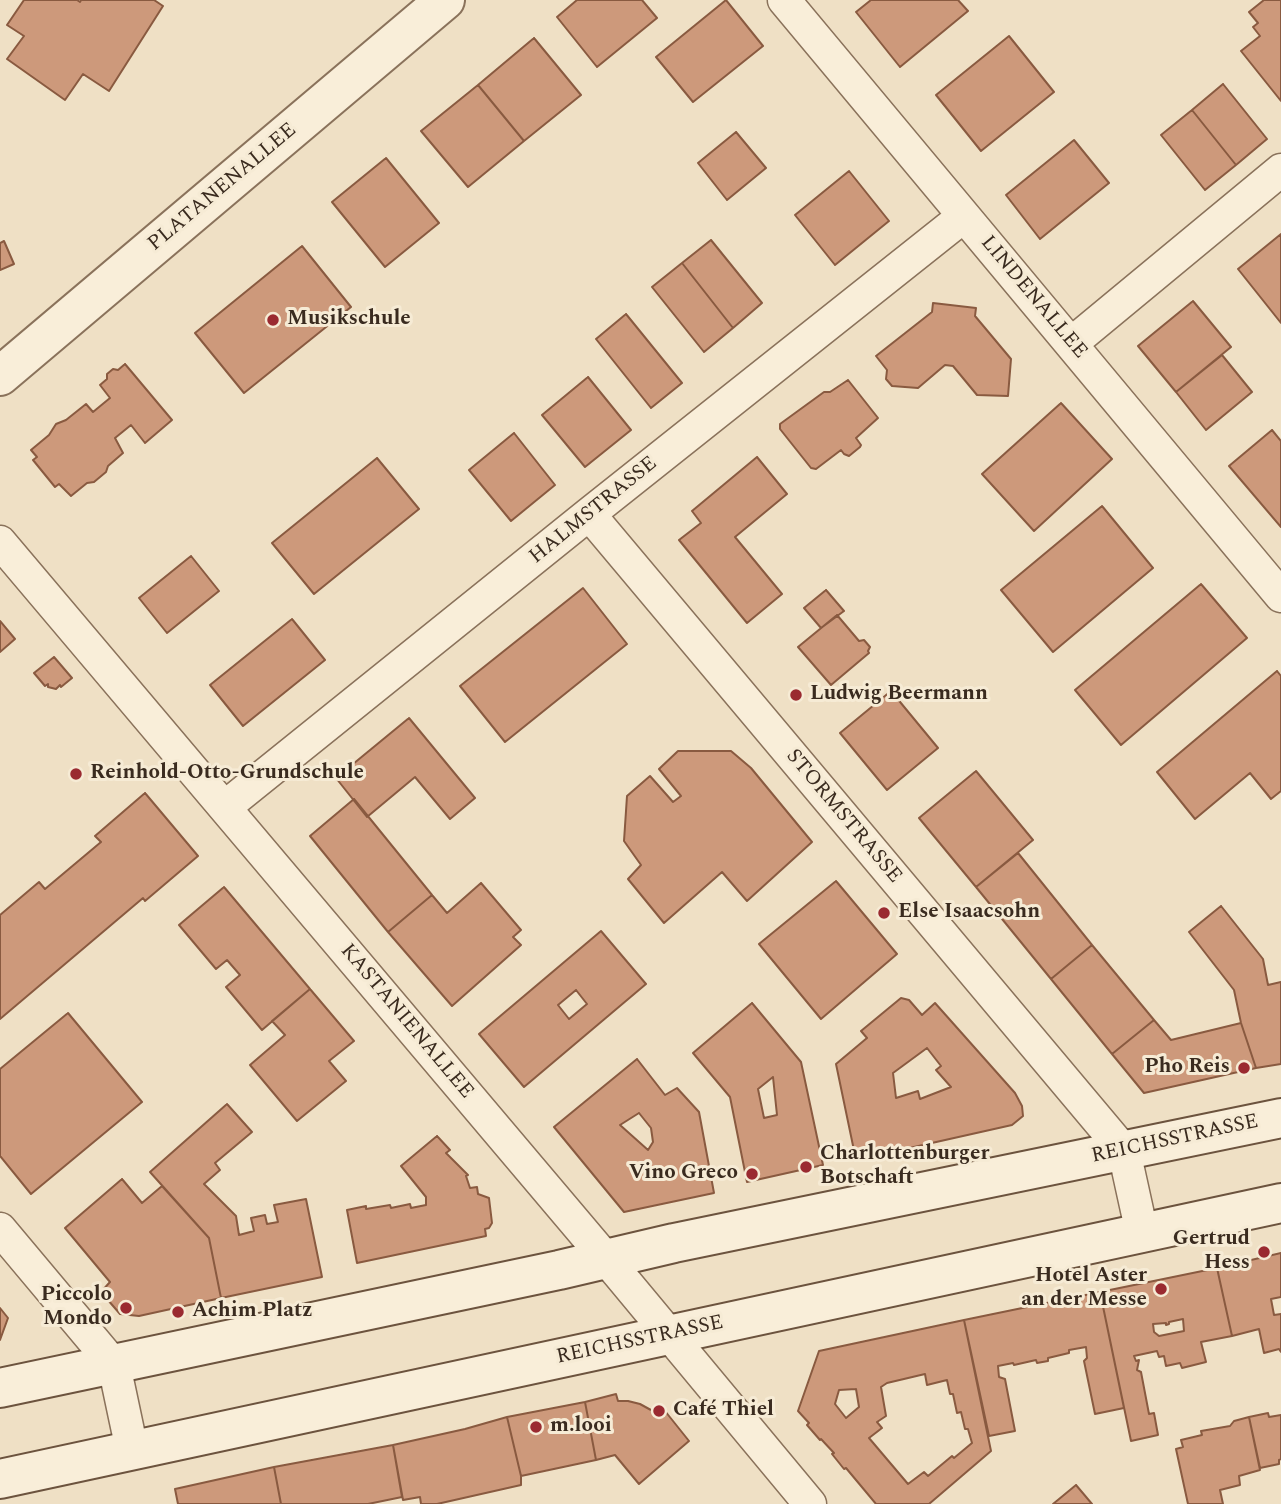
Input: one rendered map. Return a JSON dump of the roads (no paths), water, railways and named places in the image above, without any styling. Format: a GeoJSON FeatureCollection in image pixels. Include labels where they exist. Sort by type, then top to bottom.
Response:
{"type":"FeatureCollection","features":[{"type":"Feature","properties":{"kind":"main road","name":"PLATANENALLEE"},"geometry":{"type":"LineString","coordinates":[[0,376],[445,0]]}},
{"type":"Feature","properties":{"kind":"main road","name":"REICHSSTRASSE"},"geometry":{"type":"LineString","coordinates":[[0,1388],[674,1243],[1281,1118]]}},
{"type":"Feature","properties":{"kind":"main road","name":"REICHSSTRASSE"},"geometry":{"type":"LineString","coordinates":[[0,1479],[1281,1203]]}},
{"type":"Feature","properties":{"kind":"street","name":"LINDENALLEE"},"geometry":{"type":"LineString","coordinates":[[784,0],[1281,596]]}},
{"type":"Feature","properties":{"kind":"street"},"geometry":{"type":"LineString","coordinates":[[1072,343],[1281,170]]}},
{"type":"Feature","properties":{"kind":"street","name":"HALMSTRASSE"},"geometry":{"type":"LineString","coordinates":[[225,807],[964,216]]}},
{"type":"Feature","properties":{"kind":"street","name":"STORMSTRASSE"},"geometry":{"type":"LineString","coordinates":[[589,514],[1124,1151],[1142,1233]]}},
{"type":"Feature","properties":{"kind":"street","name":"KASTANIENALLEE"},"geometry":{"type":"LineString","coordinates":[[0,542],[810,1504]]}},
{"type":"Feature","properties":{"kind":"street"},"geometry":{"type":"LineString","coordinates":[[0,1229],[114,1365],[132,1450]]}},
{"type":"Feature","properties":{"kind":"place","name":"Musikschule"},"geometry":{"type":"Point","coordinates":[273,320]}},
{"type":"Feature","properties":{"kind":"place","name":"Ludwig Beermann"},"geometry":{"type":"Point","coordinates":[796,695]}},
{"type":"Feature","properties":{"kind":"place","name":"Reinhold-Otto-Grundschule"},"geometry":{"type":"Point","coordinates":[76,774]}},
{"type":"Feature","properties":{"kind":"place","name":"Else Isaacsohn"},"geometry":{"type":"Point","coordinates":[884,913]}},
{"type":"Feature","properties":{"kind":"place","name":"Pho Reis"},"geometry":{"type":"Point","coordinates":[1244,1068]}},
{"type":"Feature","properties":{"kind":"place","name":"Charlottenburger Botschaft"},"geometry":{"type":"Point","coordinates":[806,1167]}},
{"type":"Feature","properties":{"kind":"place","name":"Vino Greco"},"geometry":{"type":"Point","coordinates":[752,1174]}},
{"type":"Feature","properties":{"kind":"place","name":"Gertrud Hess"},"geometry":{"type":"Point","coordinates":[1264,1252]}},
{"type":"Feature","properties":{"kind":"place","name":"Hotel Aster an der Messe"},"geometry":{"type":"Point","coordinates":[1161,1289]}},
{"type":"Feature","properties":{"kind":"place","name":"Piccolo Mondo"},"geometry":{"type":"Point","coordinates":[126,1308]}},
{"type":"Feature","properties":{"kind":"place","name":"Achim Platz"},"geometry":{"type":"Point","coordinates":[178,1312]}},
{"type":"Feature","properties":{"kind":"place","name":"Café Thiel"},"geometry":{"type":"Point","coordinates":[659,1411]}},
{"type":"Feature","properties":{"kind":"place","name":"m.looi"},"geometry":{"type":"Point","coordinates":[536,1427]}}]}
